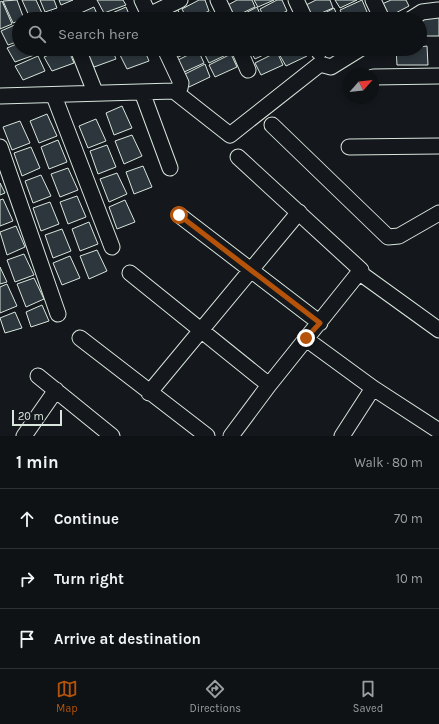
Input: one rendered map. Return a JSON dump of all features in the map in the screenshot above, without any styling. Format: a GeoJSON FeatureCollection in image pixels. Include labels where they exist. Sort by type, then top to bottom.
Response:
{"type":"FeatureCollection","features":[{"type":"Feature","properties":{"kind":"street"},"geometry":{"type":"LineString","coordinates":[[142,0],[148,12]]}},
{"type":"Feature","properties":{"kind":"street"},"geometry":{"type":"LineString","coordinates":[[159,12],[180,0]]}},
{"type":"Feature","properties":{"kind":"street"},"geometry":{"type":"LineString","coordinates":[[218,0],[224,12]]}},
{"type":"Feature","properties":{"kind":"street"},"geometry":{"type":"LineString","coordinates":[[296,0],[302,12]]}},
{"type":"Feature","properties":{"kind":"street"},"geometry":{"type":"LineString","coordinates":[[373,0],[379,12]]}},
{"type":"Feature","properties":{"kind":"street"},"geometry":{"type":"LineString","coordinates":[[422,12],[438,7]]}},
{"type":"Feature","properties":{"kind":"street"},"geometry":{"type":"LineString","coordinates":[[81,56],[95,92]]}},
{"type":"Feature","properties":{"kind":"street"},"geometry":{"type":"LineString","coordinates":[[0,96],[54,96],[95,92],[174,91],[180,88],[181,83],[168,56]]}},
{"type":"Feature","properties":{"kind":"street"},"geometry":{"type":"LineString","coordinates":[[243,56],[248,70]]}},
{"type":"Feature","properties":{"kind":"street"},"geometry":{"type":"LineString","coordinates":[[174,91],[230,135],[320,64],[331,67],[349,56]]}},
{"type":"Feature","properties":{"kind":"street"},"geometry":{"type":"LineString","coordinates":[[379,77],[439,76]]}},
{"type":"Feature","properties":{"kind":"street"},"geometry":{"type":"LineString","coordinates":[[142,92],[170,168]]}},
{"type":"Feature","properties":{"kind":"street"},"geometry":{"type":"LineString","coordinates":[[54,96],[112,247]]}},
{"type":"Feature","properties":{"kind":"street"},"geometry":{"type":"LineString","coordinates":[[272,125],[388,237],[399,236],[439,213]]}},
{"type":"Feature","properties":{"kind":"street"},"geometry":{"type":"LineString","coordinates":[[349,147],[439,146]]}},
{"type":"Feature","properties":{"kind":"street"},"geometry":{"type":"LineString","coordinates":[[0,147],[58,314]]}},
{"type":"Feature","properties":{"kind":"street"},"geometry":{"type":"LineString","coordinates":[[231,436],[306,338],[360,273],[360,267],[238,156]]}},
{"type":"Feature","properties":{"kind":"street"},"geometry":{"type":"LineString","coordinates":[[149,393],[200,329],[299,212]]}},
{"type":"Feature","properties":{"kind":"street"},"geometry":{"type":"LineString","coordinates":[[179,215],[320,323]]}},
{"type":"Feature","properties":{"kind":"street"},"geometry":{"type":"LineString","coordinates":[[130,273],[269,385]]}},
{"type":"Feature","properties":{"kind":"street"},"geometry":{"type":"LineString","coordinates":[[360,273],[439,330]]}},
{"type":"Feature","properties":{"kind":"street"},"geometry":{"type":"LineString","coordinates":[[80,338],[149,393],[207,436]]}},
{"type":"Feature","properties":{"kind":"street"},"geometry":{"type":"LineString","coordinates":[[306,338],[373,388],[439,431]]}},
{"type":"Feature","properties":{"kind":"street"},"geometry":{"type":"LineString","coordinates":[[38,376],[112,436]]}},
{"type":"Feature","properties":{"kind":"street"},"geometry":{"type":"LineString","coordinates":[[342,436],[373,388]]}},
{"type":"Feature","properties":{"kind":"street"},"geometry":{"type":"LineString","coordinates":[[24,436],[56,390]]}},
{"type":"Feature","properties":{"kind":"building"},"geometry":{"type":"Polygon","coordinates":[[[17,0],[21,12],[12,12],[12,21],[3,1],[17,0]]]}},
{"type":"Feature","properties":{"kind":"building"},"geometry":{"type":"Polygon","coordinates":[[[22,0],[36,0],[42,12],[27,12],[22,0]]]}},
{"type":"Feature","properties":{"kind":"building"},"geometry":{"type":"Polygon","coordinates":[[[40,0],[54,0],[57,8],[45,12],[40,0]]]}},
{"type":"Feature","properties":{"kind":"building"},"geometry":{"type":"Polygon","coordinates":[[[59,0],[73,0],[61,5],[59,0]]]}},
{"type":"Feature","properties":{"kind":"building"},"geometry":{"type":"Polygon","coordinates":[[[97,0],[123,0],[126,5],[107,12],[103,12],[97,0]]]}},
{"type":"Feature","properties":{"kind":"building"},"geometry":{"type":"Polygon","coordinates":[[[199,0],[205,0],[209,11],[184,12],[182,9],[199,0]]]}},
{"type":"Feature","properties":{"kind":"building"},"geometry":{"type":"Polygon","coordinates":[[[237,0],[252,0],[255,7],[244,12],[232,12],[228,5],[237,0]]]}},
{"type":"Feature","properties":{"kind":"building"},"geometry":{"type":"Polygon","coordinates":[[[254,0],[274,0],[258,7],[254,0]]]}},
{"type":"Feature","properties":{"kind":"building"},"geometry":{"type":"Polygon","coordinates":[[[277,0],[282,0],[287,11],[262,12],[260,9],[277,0]]]}},
{"type":"Feature","properties":{"kind":"building"},"geometry":{"type":"Polygon","coordinates":[[[316,0],[330,0],[333,8],[324,12],[310,12],[306,5],[316,0]]]}},
{"type":"Feature","properties":{"kind":"building"},"geometry":{"type":"Polygon","coordinates":[[[335,0],[357,0],[340,8],[335,0]]]}},
{"type":"Feature","properties":{"kind":"building"},"geometry":{"type":"Polygon","coordinates":[[[362,0],[367,12],[341,12],[340,10],[362,0]]]}},
{"type":"Feature","properties":{"kind":"building"},"geometry":{"type":"Polygon","coordinates":[[[391,0],[406,0],[409,6],[398,12],[386,12],[382,4],[391,0]]]}},
{"type":"Feature","properties":{"kind":"building"},"geometry":{"type":"Polygon","coordinates":[[[2,1],[12,24],[0,29],[0,2],[2,1]]]}},
{"type":"Feature","properties":{"kind":"building"},"geometry":{"type":"Polygon","coordinates":[[[94,7],[96,12],[83,12],[94,7]]]}},
{"type":"Feature","properties":{"kind":"building"},"geometry":{"type":"Polygon","coordinates":[[[126,7],[128,12],[114,12],[126,7]]]}},
{"type":"Feature","properties":{"kind":"building"},"geometry":{"type":"Polygon","coordinates":[[[257,7],[259,12],[247,12],[257,7]]]}},
{"type":"Feature","properties":{"kind":"building"},"geometry":{"type":"Polygon","coordinates":[[[177,8],[179,12],[169,12],[177,8]]]}},
{"type":"Feature","properties":{"kind":"building"},"geometry":{"type":"Polygon","coordinates":[[[334,8],[336,12],[327,12],[334,8]]]}},
{"type":"Feature","properties":{"kind":"building"},"geometry":{"type":"Polygon","coordinates":[[[439,17],[439,36],[427,36],[427,18],[439,17]]]}},
{"type":"Feature","properties":{"kind":"building"},"geometry":{"type":"Polygon","coordinates":[[[12,26],[12,44],[8,45],[1,31],[12,26]]]}},
{"type":"Feature","properties":{"kind":"building"},"geometry":{"type":"Polygon","coordinates":[[[12,46],[12,56],[32,56],[15,62],[7,48],[12,46]]]}},
{"type":"Feature","properties":{"kind":"building"},"geometry":{"type":"Polygon","coordinates":[[[427,46],[428,65],[397,65],[396,56],[427,56],[427,46]]]}},
{"type":"Feature","properties":{"kind":"building"},"geometry":{"type":"Polygon","coordinates":[[[38,56],[45,71],[23,80],[15,66],[38,56]]]}},
{"type":"Feature","properties":{"kind":"building"},"geometry":{"type":"Polygon","coordinates":[[[71,56],[74,63],[52,71],[44,57],[71,56]]]}},
{"type":"Feature","properties":{"kind":"building"},"geometry":{"type":"Polygon","coordinates":[[[88,56],[115,56],[116,59],[94,67],[88,56]]]}},
{"type":"Feature","properties":{"kind":"building"},"geometry":{"type":"Polygon","coordinates":[[[120,56],[147,56],[149,61],[127,69],[120,56]]]}},
{"type":"Feature","properties":{"kind":"building"},"geometry":{"type":"Polygon","coordinates":[[[186,56],[201,56],[204,63],[182,73],[176,61],[186,56]]]}},
{"type":"Feature","properties":{"kind":"building"},"geometry":{"type":"Polygon","coordinates":[[[206,56],[224,56],[209,63],[206,56]]]}},
{"type":"Feature","properties":{"kind":"building"},"geometry":{"type":"Polygon","coordinates":[[[227,56],[232,56],[237,67],[215,77],[209,65],[227,56]]]}},
{"type":"Feature","properties":{"kind":"building"},"geometry":{"type":"Polygon","coordinates":[[[253,56],[261,56],[255,59],[253,56]]]}},
{"type":"Feature","properties":{"kind":"building"},"geometry":{"type":"Polygon","coordinates":[[[269,56],[279,56],[283,65],[261,75],[255,63],[269,56]]]}},
{"type":"Feature","properties":{"kind":"building"},"geometry":{"type":"Polygon","coordinates":[[[280,56],[307,56],[286,66],[280,56]]]}},
{"type":"Feature","properties":{"kind":"building"},"geometry":{"type":"Polygon","coordinates":[[[205,64],[210,77],[189,87],[183,75],[205,64]]]}},
{"type":"Feature","properties":{"kind":"building"},"geometry":{"type":"Polygon","coordinates":[[[122,106],[132,128],[114,135],[106,113],[122,106]]]}},
{"type":"Feature","properties":{"kind":"building"},"geometry":{"type":"Polygon","coordinates":[[[47,114],[57,136],[39,143],[30,121],[47,114]]]}},
{"type":"Feature","properties":{"kind":"building"},"geometry":{"type":"Polygon","coordinates":[[[96,119],[106,141],[88,148],[79,126],[96,119]]]}},
{"type":"Feature","properties":{"kind":"building"},"geometry":{"type":"Polygon","coordinates":[[[20,121],[30,143],[12,150],[3,127],[20,121]]]}},
{"type":"Feature","properties":{"kind":"building"},"geometry":{"type":"Polygon","coordinates":[[[132,135],[142,156],[124,164],[115,141],[132,135]]]}},
{"type":"Feature","properties":{"kind":"building"},"geometry":{"type":"Polygon","coordinates":[[[58,140],[67,162],[49,169],[41,147],[58,140]]]}},
{"type":"Feature","properties":{"kind":"building"},"geometry":{"type":"Polygon","coordinates":[[[107,145],[116,167],[98,174],[90,151],[107,145]]]}},
{"type":"Feature","properties":{"kind":"building"},"geometry":{"type":"Polygon","coordinates":[[[31,147],[40,168],[22,176],[14,153],[31,147]]]}},
{"type":"Feature","properties":{"kind":"building"},"geometry":{"type":"Polygon","coordinates":[[[143,166],[152,187],[134,194],[126,172],[143,166]]]}},
{"type":"Feature","properties":{"kind":"building"},"geometry":{"type":"Polygon","coordinates":[[[68,168],[78,190],[60,197],[51,174],[68,168]]]}},
{"type":"Feature","properties":{"kind":"building"},"geometry":{"type":"Polygon","coordinates":[[[117,173],[127,194],[109,202],[100,179],[117,173]]]}},
{"type":"Feature","properties":{"kind":"building"},"geometry":{"type":"Polygon","coordinates":[[[41,175],[51,196],[33,203],[25,181],[41,175]]]}},
{"type":"Feature","properties":{"kind":"building"},"geometry":{"type":"Polygon","coordinates":[[[0,183],[5,193],[0,195],[0,183]]]}},
{"type":"Feature","properties":{"kind":"building"},"geometry":{"type":"Polygon","coordinates":[[[77,196],[86,217],[68,224],[60,202],[77,196]]]}},
{"type":"Feature","properties":{"kind":"building"},"geometry":{"type":"Polygon","coordinates":[[[3,199],[13,221],[0,226],[0,200],[3,199]]]}},
{"type":"Feature","properties":{"kind":"building"},"geometry":{"type":"Polygon","coordinates":[[[125,200],[135,222],[117,229],[109,207],[125,200]]]}},
{"type":"Feature","properties":{"kind":"building"},"geometry":{"type":"Polygon","coordinates":[[[50,202],[59,224],[41,231],[33,208],[50,202]]]}},
{"type":"Feature","properties":{"kind":"building"},"geometry":{"type":"Polygon","coordinates":[[[89,222],[98,244],[80,251],[72,229],[89,222]]]}},
{"type":"Feature","properties":{"kind":"building"},"geometry":{"type":"Polygon","coordinates":[[[16,226],[25,247],[7,255],[0,232],[16,226]]]}},
{"type":"Feature","properties":{"kind":"building"},"geometry":{"type":"Polygon","coordinates":[[[62,229],[71,251],[53,258],[45,235],[62,229]]]}},
{"type":"Feature","properties":{"kind":"building"},"geometry":{"type":"Polygon","coordinates":[[[97,250],[107,271],[89,279],[80,256],[97,250]]]}},
{"type":"Feature","properties":{"kind":"building"},"geometry":{"type":"Polygon","coordinates":[[[24,254],[34,275],[15,282],[7,260],[24,254]]]}},
{"type":"Feature","properties":{"kind":"building"},"geometry":{"type":"Polygon","coordinates":[[[70,256],[80,278],[62,285],[53,263],[70,256]]]}},
{"type":"Feature","properties":{"kind":"building"},"geometry":{"type":"Polygon","coordinates":[[[0,267],[7,282],[0,284],[0,267]]]}},
{"type":"Feature","properties":{"kind":"building"},"geometry":{"type":"Polygon","coordinates":[[[34,278],[44,299],[26,307],[17,284],[34,278]]]}},
{"type":"Feature","properties":{"kind":"building"},"geometry":{"type":"Polygon","coordinates":[[[7,284],[17,306],[0,313],[0,287],[7,284]]]}},
{"type":"Feature","properties":{"kind":"building"},"geometry":{"type":"Polygon","coordinates":[[[42,305],[49,321],[31,327],[26,312],[42,305]]]}},
{"type":"Feature","properties":{"kind":"building"},"geometry":{"type":"Polygon","coordinates":[[[15,312],[22,328],[5,333],[0,318],[15,312]]]}},
{"type":"Feature","properties":{"kind":"route"},"geometry":{"type":"LineString","coordinates":[[179,215],[320,323],[306,338]]}}]}
